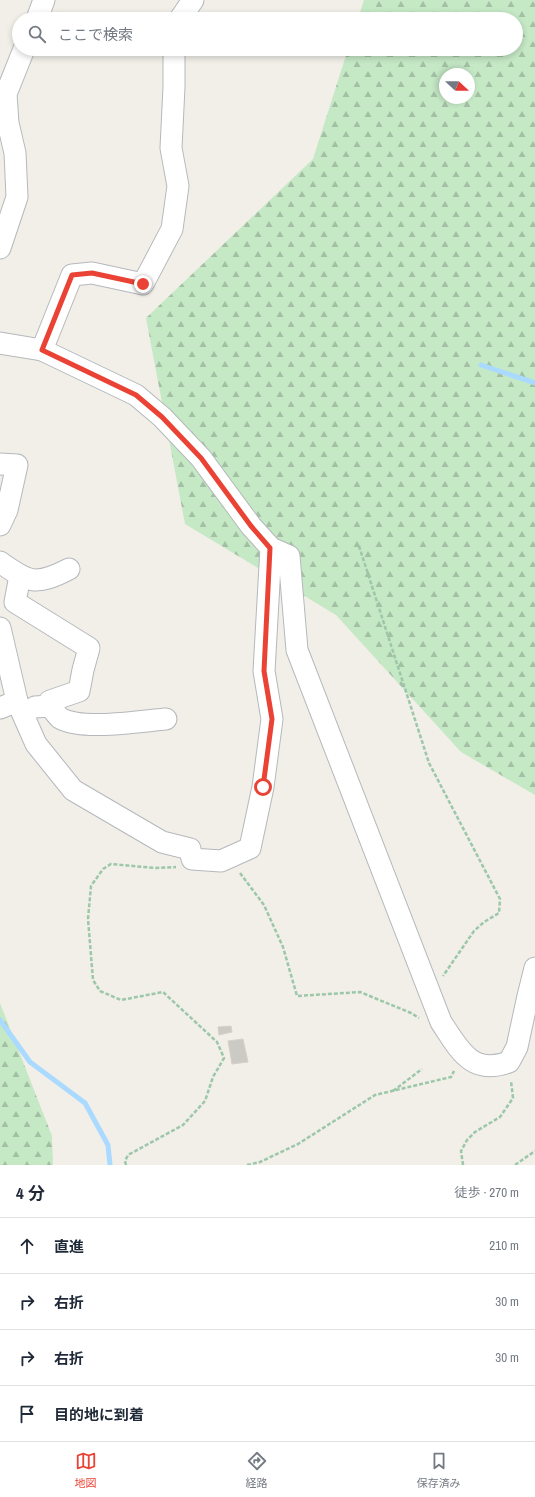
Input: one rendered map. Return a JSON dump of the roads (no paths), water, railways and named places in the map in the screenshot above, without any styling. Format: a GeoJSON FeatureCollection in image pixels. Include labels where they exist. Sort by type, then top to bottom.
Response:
{"type":"FeatureCollection","features":[{"type":"Feature","properties":{"kind":"street"},"geometry":{"type":"LineString","coordinates":[[185,12],[193,0]]}},
{"type":"Feature","properties":{"kind":"street"},"geometry":{"type":"LineString","coordinates":[[2,236],[17,197],[15,153],[8,123],[6,94],[21,56]]}},
{"type":"Feature","properties":{"kind":"street"},"geometry":{"type":"LineString","coordinates":[[42,350],[72,275],[92,273],[143,284],[172,228],[178,186],[171,148],[174,56]]}},
{"type":"Feature","properties":{"kind":"street"},"geometry":{"type":"LineString","coordinates":[[0,344],[42,350],[136,395],[162,417],[201,458],[251,526],[270,548],[289,556],[297,650],[441,1022],[460,1051],[472,1062],[482,1065],[504,1064],[509,1062],[517,1047],[535,968]]}},
{"type":"Feature","properties":{"kind":"street"},"geometry":{"type":"LineString","coordinates":[[0,464],[17,465],[7,510],[0,525]]}},
{"type":"Feature","properties":{"kind":"street"},"geometry":{"type":"LineString","coordinates":[[0,628],[12,705],[36,744],[73,790],[162,842],[190,849],[192,859],[221,861],[250,848],[263,787],[272,719],[264,671],[270,548]]}},
{"type":"Feature","properties":{"kind":"street"},"geometry":{"type":"LineString","coordinates":[[0,562],[20,576],[30,580],[51,579],[69,569]]}},
{"type":"Feature","properties":{"kind":"street"},"geometry":{"type":"LineString","coordinates":[[20,576],[8,602],[89,648],[79,691],[50,701],[50,706]]}},
{"type":"Feature","properties":{"kind":"street"},"geometry":{"type":"LineString","coordinates":[[12,705],[50,706],[60,718],[80,724],[166,719]]}},
{"type":"Feature","properties":{"kind":"waterway"},"geometry":{"type":"LineString","coordinates":[[481,365],[535,383]]}},
{"type":"Feature","properties":{"kind":"waterway"},"geometry":{"type":"LineString","coordinates":[[0,1020],[30,1062],[85,1103],[108,1145],[110,1165]]}}]}
